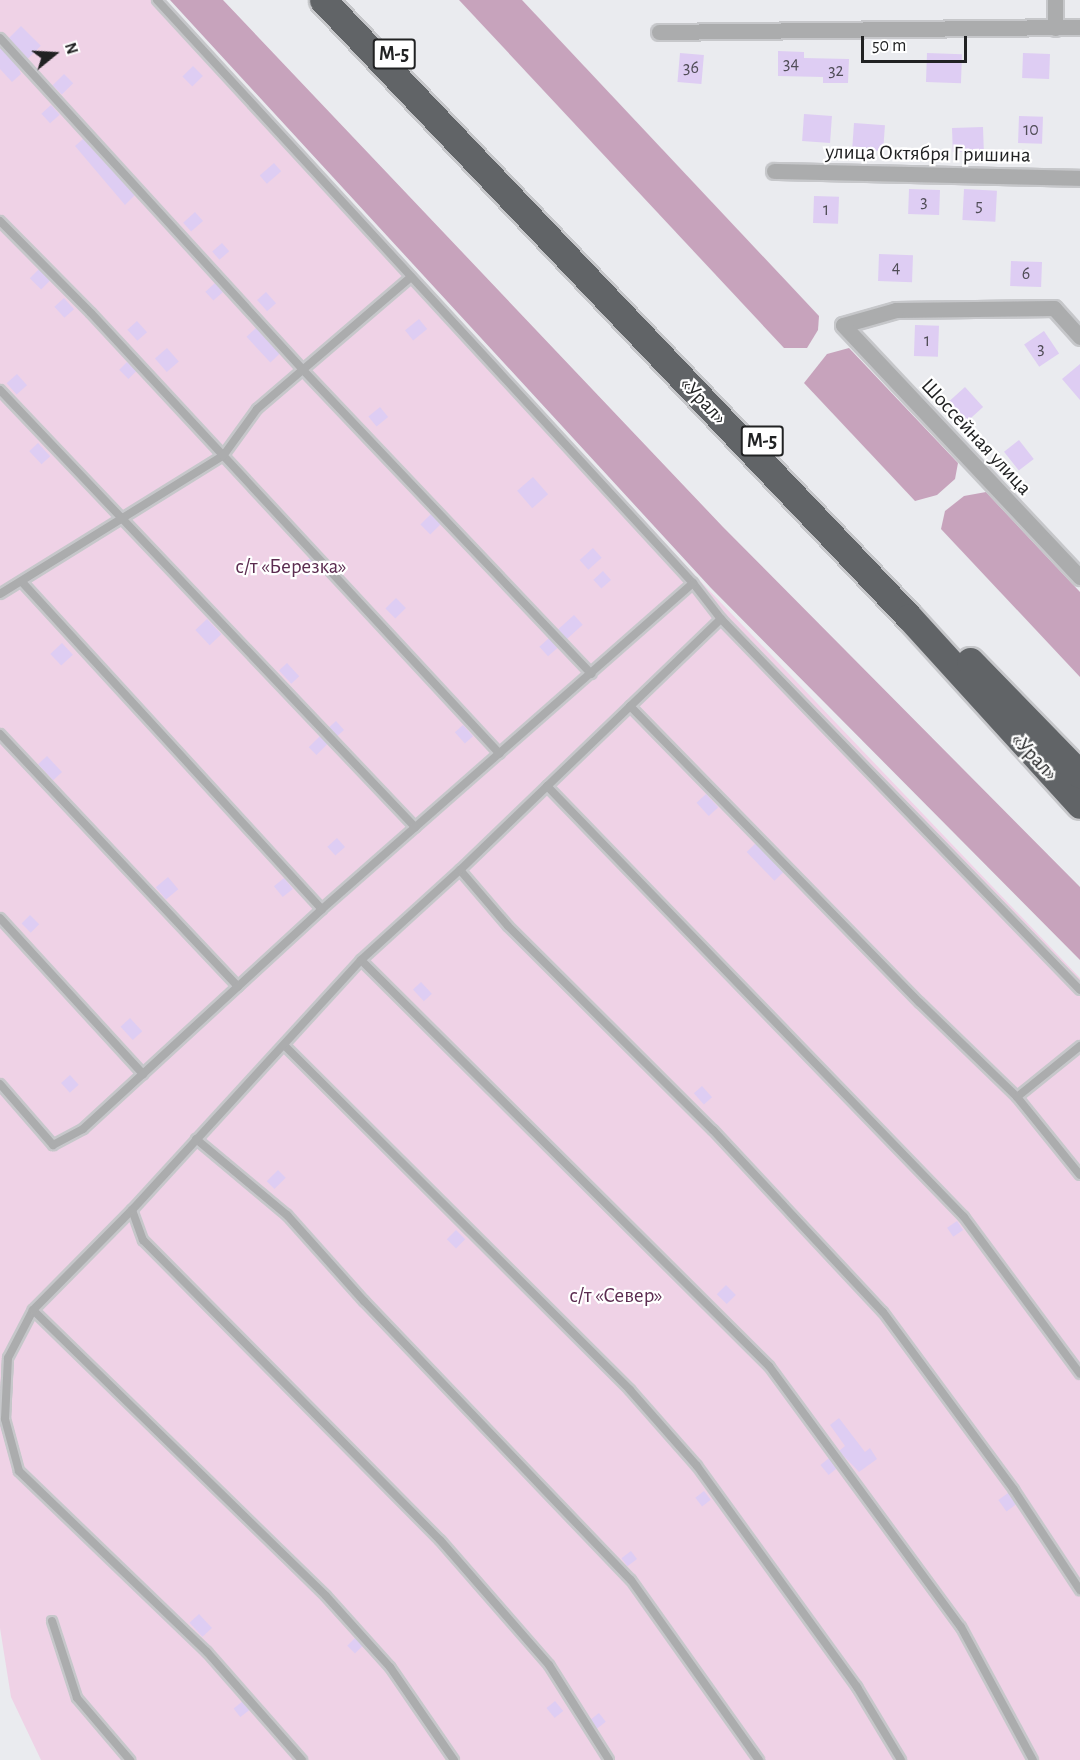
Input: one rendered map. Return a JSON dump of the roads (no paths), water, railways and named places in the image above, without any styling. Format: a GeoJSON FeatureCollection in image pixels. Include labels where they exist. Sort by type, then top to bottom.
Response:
{"type":"FeatureCollection","features":[{"type":"Feature","properties":{"kind":"highway","name":"«Урал»"},"geometry":{"type":"LineString","coordinates":[[323,0],[909,617],[1080,806]]}},
{"type":"Feature","properties":{"kind":"highway","name":"«Урал»"},"geometry":{"type":"LineString","coordinates":[[343,0],[1080,774]]}},
{"type":"Feature","properties":{"kind":"street"},"geometry":{"type":"LineString","coordinates":[[1055,0],[1055,28]]}},
{"type":"Feature","properties":{"kind":"street"},"geometry":{"type":"LineString","coordinates":[[658,32],[1080,27]]}},
{"type":"Feature","properties":{"kind":"street","name":"улица Октября Гришина"},"geometry":{"type":"LineString","coordinates":[[774,171],[1080,178]]}},
{"type":"Feature","properties":{"kind":"street","name":"Шоссейная улица"},"geometry":{"type":"LineString","coordinates":[[1080,337],[1054,308],[896,310],[843,325],[1080,577]]}},
{"type":"Feature","properties":{"kind":"lane"},"geometry":{"type":"LineString","coordinates":[[157,0],[693,583],[721,619],[1080,990]]}},
{"type":"Feature","properties":{"kind":"lane"},"geometry":{"type":"LineString","coordinates":[[0,38],[303,370],[591,674]]}},
{"type":"Feature","properties":{"kind":"lane"},"geometry":{"type":"LineString","coordinates":[[0,221],[91,313],[500,754]]}},
{"type":"Feature","properties":{"kind":"lane"},"geometry":{"type":"LineString","coordinates":[[0,594],[123,521],[223,456],[257,409],[411,277]]}},
{"type":"Feature","properties":{"kind":"lane"},"geometry":{"type":"LineString","coordinates":[[0,390],[415,826]]}},
{"type":"Feature","properties":{"kind":"lane"},"geometry":{"type":"LineString","coordinates":[[22,582],[322,909]]}},
{"type":"Feature","properties":{"kind":"lane"},"geometry":{"type":"LineString","coordinates":[[0,1083],[52,1145],[83,1129],[322,909],[693,583]]}},
{"type":"Feature","properties":{"kind":"lane"},"geometry":{"type":"LineString","coordinates":[[302,1760],[207,1652],[19,1471],[4,1419],[8,1358],[33,1310],[132,1210],[361,960],[460,870],[721,619]]}},
{"type":"Feature","properties":{"kind":"lane"},"geometry":{"type":"LineString","coordinates":[[630,706],[920,1004],[1017,1097],[1080,1175]]}},
{"type":"Feature","properties":{"kind":"lane"},"geometry":{"type":"LineString","coordinates":[[0,734],[238,987]]}},
{"type":"Feature","properties":{"kind":"lane"},"geometry":{"type":"LineString","coordinates":[[547,786],[964,1217],[1080,1374]]}},
{"type":"Feature","properties":{"kind":"lane"},"geometry":{"type":"LineString","coordinates":[[460,870],[508,926],[713,1131],[883,1312],[1014,1490],[1080,1590]]}},
{"type":"Feature","properties":{"kind":"lane"},"geometry":{"type":"LineString","coordinates":[[0,918],[143,1074]]}},
{"type":"Feature","properties":{"kind":"lane"},"geometry":{"type":"LineString","coordinates":[[361,960],[769,1366],[961,1627],[1034,1760]]}},
{"type":"Feature","properties":{"kind":"lane"},"geometry":{"type":"LineString","coordinates":[[284,1044],[630,1390],[690,1458],[857,1687],[901,1760]]}},
{"type":"Feature","properties":{"kind":"lane"},"geometry":{"type":"LineString","coordinates":[[1017,1097],[1080,1046]]}},
{"type":"Feature","properties":{"kind":"lane"},"geometry":{"type":"LineString","coordinates":[[196,1139],[287,1215],[364,1301],[631,1580],[759,1760]]}},
{"type":"Feature","properties":{"kind":"lane"},"geometry":{"type":"LineString","coordinates":[[132,1210],[143,1240],[440,1540],[549,1665],[609,1760]]}},
{"type":"Feature","properties":{"kind":"lane"},"geometry":{"type":"LineString","coordinates":[[33,1310],[326,1596],[390,1667],[454,1760]]}},
{"type":"Feature","properties":{"kind":"lane"},"geometry":{"type":"LineString","coordinates":[[52,1621],[77,1698],[130,1760]]}},
{"type":"Feature","properties":{"kind":"park label","name":"с/т «Березка»"},"geometry":{"type":"Point","coordinates":[291,567]}},
{"type":"Feature","properties":{"kind":"park label","name":"с/т «Север»"},"geometry":{"type":"Point","coordinates":[616,1296]}}]}
